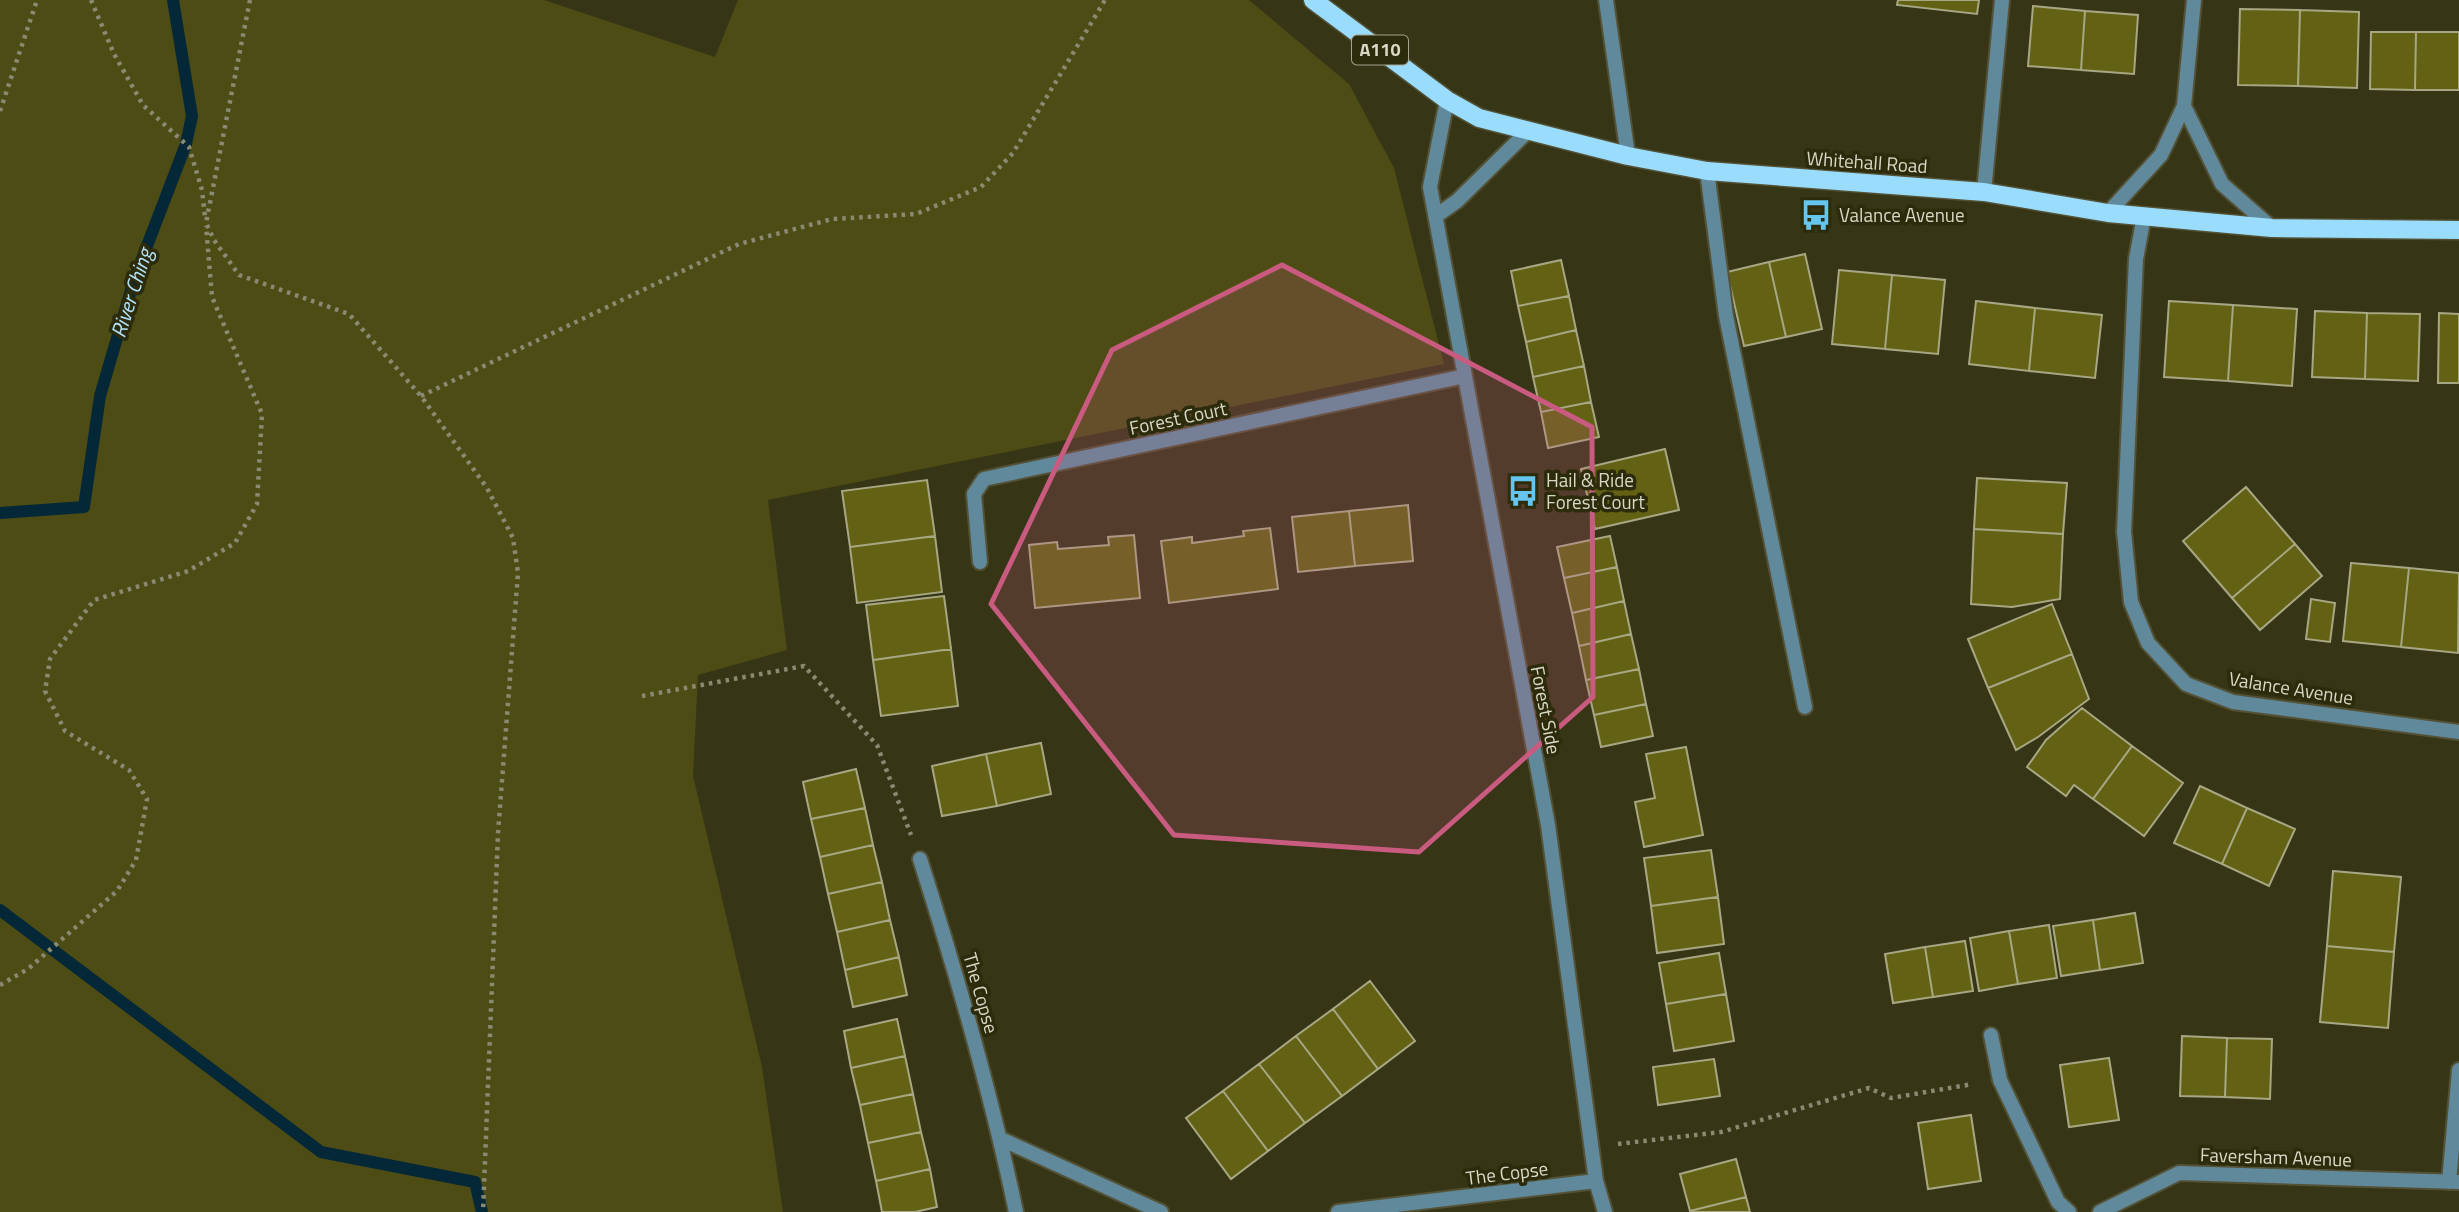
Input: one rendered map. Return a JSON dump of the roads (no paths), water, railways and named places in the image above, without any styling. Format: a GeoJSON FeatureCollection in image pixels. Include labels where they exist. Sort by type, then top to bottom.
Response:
{"type":"FeatureCollection","features":[{"type":"Feature","properties":{"kind":"main road","name":"Whitehall Road"},"geometry":{"type":"LineString","coordinates":[[1313,0],[1447,100],[1479,118],[1628,156],[1707,171],[1984,192],[2108,213],[2272,228],[2459,230]]}},
{"type":"Feature","properties":{"kind":"street"},"geometry":{"type":"LineString","coordinates":[[1606,0],[1628,156]]}},
{"type":"Feature","properties":{"kind":"street"},"geometry":{"type":"LineString","coordinates":[[1984,192],[2002,0]]}},
{"type":"Feature","properties":{"kind":"street"},"geometry":{"type":"LineString","coordinates":[[2108,213],[2161,155],[2184,106],[2194,0]]}},
{"type":"Feature","properties":{"kind":"street","name":"Forest Side"},"geometry":{"type":"LineString","coordinates":[[1447,100],[1430,187],[1548,825],[1596,1181],[1605,1212]]}},
{"type":"Feature","properties":{"kind":"street"},"geometry":{"type":"LineString","coordinates":[[2184,106],[2222,184],[2272,228]]}},
{"type":"Feature","properties":{"kind":"street"},"geometry":{"type":"LineString","coordinates":[[1436,216],[1457,201],[1527,132]]}},
{"type":"Feature","properties":{"kind":"street"},"geometry":{"type":"LineString","coordinates":[[1707,171],[1729,329],[1805,707]]}},
{"type":"Feature","properties":{"kind":"street","name":"Valance Avenue"},"geometry":{"type":"LineString","coordinates":[[2144,216],[2136,259],[2124,532],[2131,602],[2148,643],[2186,684],[2233,702],[2459,732]]}},
{"type":"Feature","properties":{"kind":"street","name":"Forest Court"},"geometry":{"type":"LineString","coordinates":[[980,562],[974,494],[984,479],[1465,376]]}},
{"type":"Feature","properties":{"kind":"street","name":"The Copse"},"geometry":{"type":"LineString","coordinates":[[920,859],[957,972],[1001,1139],[1016,1212]]}},
{"type":"Feature","properties":{"kind":"street"},"geometry":{"type":"LineString","coordinates":[[1991,1035],[2000,1080],[2058,1202],[2069,1212]]}},
{"type":"Feature","properties":{"kind":"street"},"geometry":{"type":"LineString","coordinates":[[2454,1182],[2459,1070]]}},
{"type":"Feature","properties":{"kind":"street"},"geometry":{"type":"LineString","coordinates":[[1001,1139],[1161,1212]]}},
{"type":"Feature","properties":{"kind":"street","name":"Faversham Avenue"},"geometry":{"type":"LineString","coordinates":[[2100,1212],[2179,1173],[2454,1182]]}},
{"type":"Feature","properties":{"kind":"street","name":"The Copse"},"geometry":{"type":"LineString","coordinates":[[1338,1212],[1596,1181]]}},
{"type":"Feature","properties":{"kind":"waterway","name":"River Ching"},"geometry":{"type":"LineString","coordinates":[[0,513],[84,507],[100,396],[134,280],[186,144],[192,116],[173,0]]}},
{"type":"Feature","properties":{"kind":"waterway"},"geometry":{"type":"LineString","coordinates":[[0,910],[321,1152],[475,1182],[482,1212]]}},
{"type":"Feature","properties":{"kind":"place","name":"Valance Avenue"},"geometry":{"type":"Point","coordinates":[1816,215]}},
{"type":"Feature","properties":{"kind":"place","name":"Hail & Ride Forest Court"},"geometry":{"type":"Point","coordinates":[1523,491]}}]}
